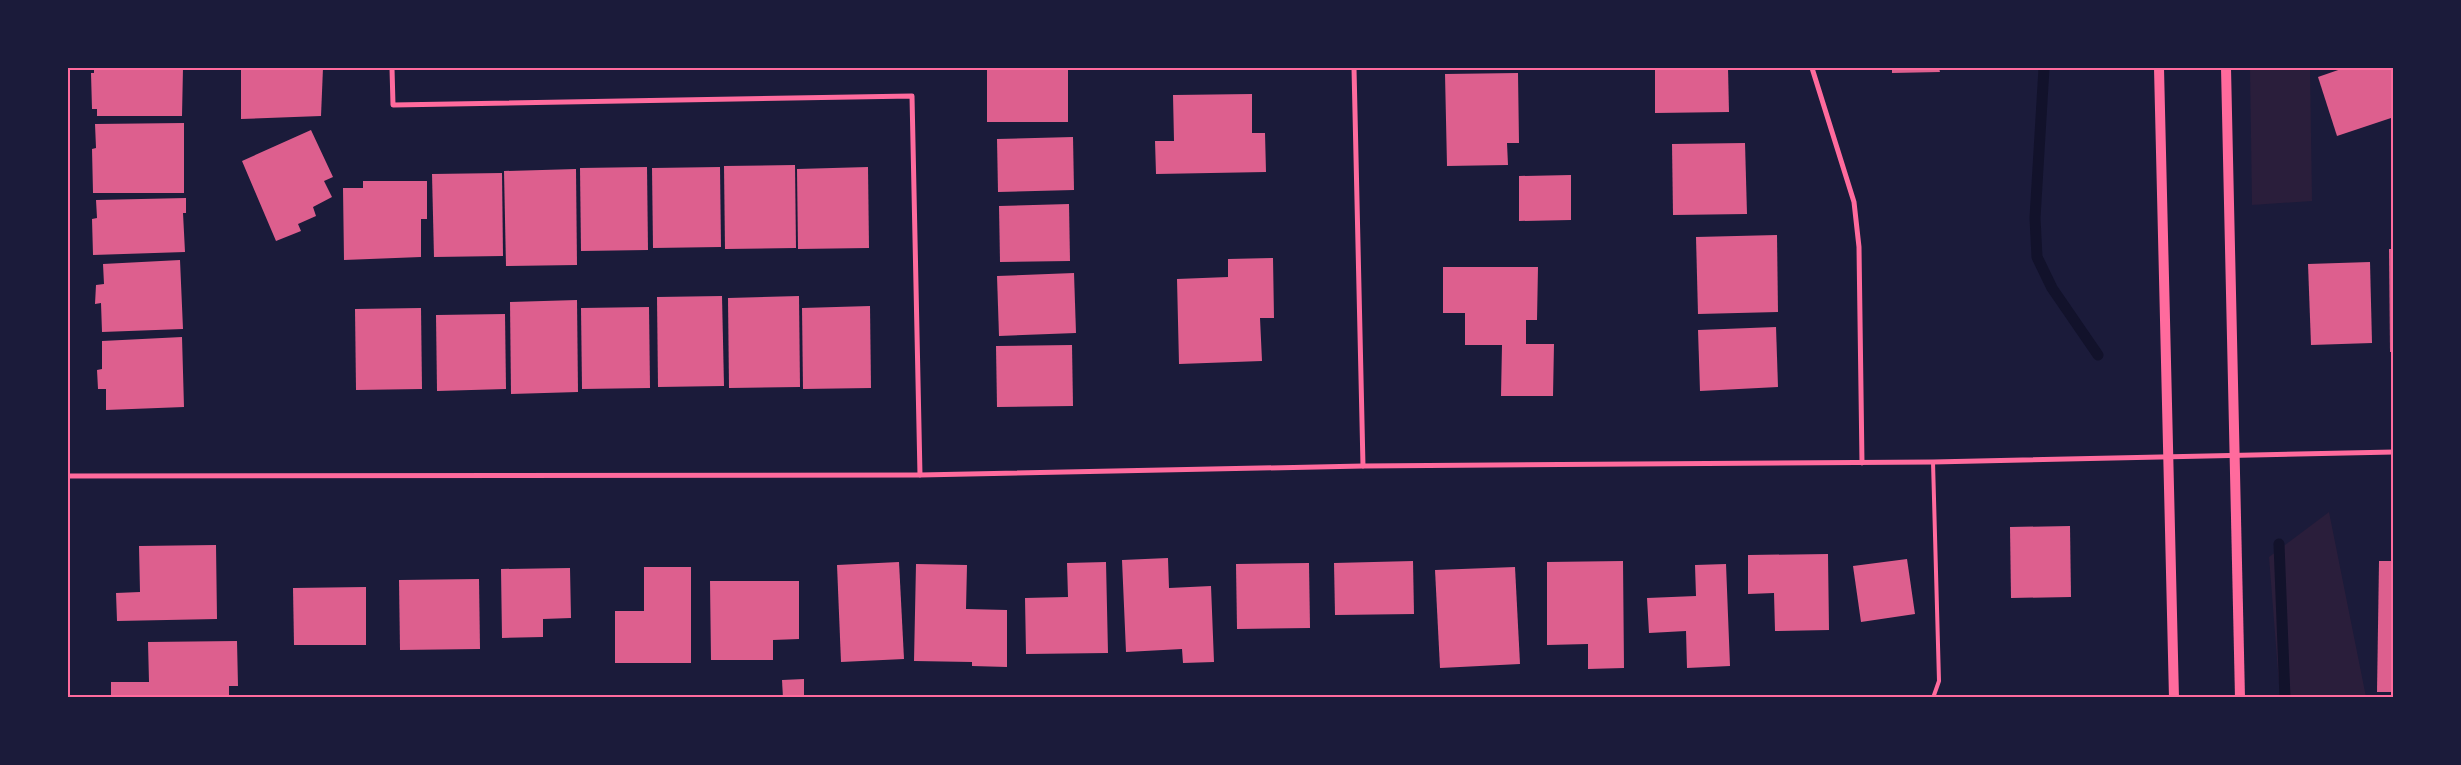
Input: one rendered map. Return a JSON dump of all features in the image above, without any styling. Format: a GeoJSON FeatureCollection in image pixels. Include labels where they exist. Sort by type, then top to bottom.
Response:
{"type":"FeatureCollection","features":[{"type":"Feature","properties":{"kind":"main road"},"geometry":{"type":"LineString","coordinates":[[2159,68],[2174,698]]}},
{"type":"Feature","properties":{"kind":"main road"},"geometry":{"type":"LineString","coordinates":[[2226,68],[2240,698]]}},
{"type":"Feature","properties":{"kind":"street"},"geometry":{"type":"LineString","coordinates":[[392,68],[393,105],[912,96],[920,475]]}},
{"type":"Feature","properties":{"kind":"street"},"geometry":{"type":"LineString","coordinates":[[1354,68],[1363,466]]}},
{"type":"Feature","properties":{"kind":"street"},"geometry":{"type":"LineString","coordinates":[[1812,68],[1854,202],[1858,247],[1862,462]]}},
{"type":"Feature","properties":{"kind":"street"},"geometry":{"type":"LineString","coordinates":[[68,476],[920,475],[1363,466],[1933,462],[2235,457],[2394,452]]}},
{"type":"Feature","properties":{"kind":"lane"},"geometry":{"type":"LineString","coordinates":[[1933,462],[1939,681],[1933,698]]}},
{"type":"Feature","properties":{"kind":"shaded area"},"geometry":{"type":"Polygon","coordinates":[[[2250,68],[2310,68],[2312,201],[2252,205],[2250,68]]]}},
{"type":"Feature","properties":{"kind":"shaded area"},"geometry":{"type":"Polygon","coordinates":[[[2329,512],[2366,697],[2280,697],[2269,557],[2329,512]]]}},
{"type":"Feature","properties":{"kind":"building"},"geometry":{"type":"Polygon","coordinates":[[[94,68],[183,68],[182,116],[97,116],[97,109],[92,109],[91,73],[94,73],[94,68]]]}},
{"type":"Feature","properties":{"kind":"building"},"geometry":{"type":"Polygon","coordinates":[[[241,68],[323,68],[321,116],[241,119],[241,68]]]}},
{"type":"Feature","properties":{"kind":"building"},"geometry":{"type":"Polygon","coordinates":[[[987,68],[1068,68],[1068,122],[987,122],[987,68]]]}},
{"type":"Feature","properties":{"kind":"building"},"geometry":{"type":"Polygon","coordinates":[[[1655,68],[1728,68],[1729,112],[1655,113],[1655,68]]]}},
{"type":"Feature","properties":{"kind":"building"},"geometry":{"type":"Polygon","coordinates":[[[1892,68],[1939,68],[1940,72],[1892,73],[1892,68]]]}},
{"type":"Feature","properties":{"kind":"building"},"geometry":{"type":"Polygon","coordinates":[[[2344,68],[2394,68],[2394,117],[2337,136],[2318,77],[2344,68]]]}},
{"type":"Feature","properties":{"kind":"building"},"geometry":{"type":"Polygon","coordinates":[[[1518,73],[1519,143],[1507,143],[1508,165],[1447,166],[1445,74],[1518,73]]]}},
{"type":"Feature","properties":{"kind":"building"},"geometry":{"type":"Polygon","coordinates":[[[1252,94],[1252,133],[1265,133],[1266,172],[1156,174],[1155,141],[1174,141],[1173,95],[1252,94]]]}},
{"type":"Feature","properties":{"kind":"building"},"geometry":{"type":"Polygon","coordinates":[[[184,123],[184,193],[93,193],[92,149],[96,148],[95,124],[184,123]]]}},
{"type":"Feature","properties":{"kind":"building"},"geometry":{"type":"Polygon","coordinates":[[[311,130],[333,177],[324,181],[332,197],[313,207],[316,216],[298,224],[301,231],[276,241],[242,161],[311,130]]]}},
{"type":"Feature","properties":{"kind":"building"},"geometry":{"type":"Polygon","coordinates":[[[1073,137],[1074,190],[998,192],[997,139],[1073,137]]]}},
{"type":"Feature","properties":{"kind":"building"},"geometry":{"type":"Polygon","coordinates":[[[1745,143],[1747,214],[1673,215],[1672,144],[1745,143]]]}},
{"type":"Feature","properties":{"kind":"building"},"geometry":{"type":"Polygon","coordinates":[[[795,165],[796,248],[725,249],[724,166],[795,165]]]}},
{"type":"Feature","properties":{"kind":"building"},"geometry":{"type":"Polygon","coordinates":[[[647,167],[648,250],[581,251],[580,168],[647,167]]]}},
{"type":"Feature","properties":{"kind":"building"},"geometry":{"type":"Polygon","coordinates":[[[720,167],[721,247],[653,248],[652,168],[720,167]]]}},
{"type":"Feature","properties":{"kind":"building"},"geometry":{"type":"Polygon","coordinates":[[[868,167],[869,248],[798,249],[797,169],[868,167]]]}},
{"type":"Feature","properties":{"kind":"building"},"geometry":{"type":"Polygon","coordinates":[[[576,169],[577,265],[506,266],[504,171],[576,169]]]}},
{"type":"Feature","properties":{"kind":"building"},"geometry":{"type":"Polygon","coordinates":[[[502,173],[503,256],[434,257],[432,174],[502,173]]]}},
{"type":"Feature","properties":{"kind":"building"},"geometry":{"type":"Polygon","coordinates":[[[1571,175],[1571,220],[1519,221],[1519,176],[1571,175]]]}},
{"type":"Feature","properties":{"kind":"building"},"geometry":{"type":"Polygon","coordinates":[[[363,181],[427,181],[427,219],[421,219],[421,257],[344,260],[343,188],[363,188],[363,181]]]}},
{"type":"Feature","properties":{"kind":"building"},"geometry":{"type":"Polygon","coordinates":[[[186,198],[186,213],[183,213],[185,252],[93,255],[92,219],[97,218],[96,200],[186,198]]]}},
{"type":"Feature","properties":{"kind":"building"},"geometry":{"type":"Polygon","coordinates":[[[1069,204],[1070,261],[1000,262],[999,206],[1069,204]]]}},
{"type":"Feature","properties":{"kind":"building"},"geometry":{"type":"Polygon","coordinates":[[[1777,235],[1778,312],[1698,314],[1696,237],[1777,235]]]}},
{"type":"Feature","properties":{"kind":"building"},"geometry":{"type":"Polygon","coordinates":[[[2389,249],[2394,249],[2394,352],[2390,352],[2389,249]]]}},
{"type":"Feature","properties":{"kind":"building"},"geometry":{"type":"Polygon","coordinates":[[[1273,258],[1274,318],[1260,318],[1262,361],[1179,364],[1177,279],[1228,277],[1228,259],[1273,258]]]}},
{"type":"Feature","properties":{"kind":"building"},"geometry":{"type":"Polygon","coordinates":[[[180,260],[183,329],[102,332],[101,303],[95,304],[96,285],[104,284],[103,264],[180,260]]]}},
{"type":"Feature","properties":{"kind":"building"},"geometry":{"type":"Polygon","coordinates":[[[2370,262],[2372,343],[2311,345],[2308,264],[2370,262]]]}},
{"type":"Feature","properties":{"kind":"building"},"geometry":{"type":"Polygon","coordinates":[[[1443,267],[1538,267],[1537,320],[1526,320],[1526,344],[1554,344],[1553,396],[1501,396],[1502,345],[1465,345],[1465,313],[1443,313],[1443,267]]]}},
{"type":"Feature","properties":{"kind":"building"},"geometry":{"type":"Polygon","coordinates":[[[1074,273],[1076,333],[999,336],[997,276],[1074,273]]]}},
{"type":"Feature","properties":{"kind":"building"},"geometry":{"type":"Polygon","coordinates":[[[722,296],[724,386],[658,387],[657,297],[722,296]]]}},
{"type":"Feature","properties":{"kind":"building"},"geometry":{"type":"Polygon","coordinates":[[[799,296],[800,387],[729,388],[728,298],[799,296]]]}},
{"type":"Feature","properties":{"kind":"building"},"geometry":{"type":"Polygon","coordinates":[[[577,300],[578,392],[511,394],[510,302],[577,300]]]}},
{"type":"Feature","properties":{"kind":"building"},"geometry":{"type":"Polygon","coordinates":[[[870,306],[871,388],[803,389],[802,308],[870,306]]]}},
{"type":"Feature","properties":{"kind":"building"},"geometry":{"type":"Polygon","coordinates":[[[649,307],[650,388],[582,389],[581,308],[649,307]]]}},
{"type":"Feature","properties":{"kind":"building"},"geometry":{"type":"Polygon","coordinates":[[[421,308],[422,389],[356,390],[355,309],[421,308]]]}},
{"type":"Feature","properties":{"kind":"building"},"geometry":{"type":"Polygon","coordinates":[[[505,314],[506,389],[437,391],[436,315],[505,314]]]}},
{"type":"Feature","properties":{"kind":"building"},"geometry":{"type":"Polygon","coordinates":[[[1776,327],[1778,387],[1700,391],[1698,330],[1776,327]]]}},
{"type":"Feature","properties":{"kind":"building"},"geometry":{"type":"Polygon","coordinates":[[[182,337],[184,407],[106,410],[106,389],[98,389],[97,370],[102,369],[102,341],[182,337]]]}},
{"type":"Feature","properties":{"kind":"building"},"geometry":{"type":"Polygon","coordinates":[[[1072,345],[1073,406],[997,407],[996,346],[1072,345]]]}},
{"type":"Feature","properties":{"kind":"building"},"geometry":{"type":"Polygon","coordinates":[[[2070,526],[2071,597],[2011,598],[2010,527],[2070,526]]]}},
{"type":"Feature","properties":{"kind":"building"},"geometry":{"type":"Polygon","coordinates":[[[216,545],[217,619],[117,621],[116,593],[140,592],[139,546],[216,545]]]}},
{"type":"Feature","properties":{"kind":"building"},"geometry":{"type":"Polygon","coordinates":[[[1828,554],[1829,630],[1775,631],[1774,593],[1748,594],[1748,555],[1828,554]]]}},
{"type":"Feature","properties":{"kind":"building"},"geometry":{"type":"Polygon","coordinates":[[[1168,558],[1169,588],[1211,586],[1214,662],[1183,663],[1182,649],[1126,652],[1122,560],[1168,558]]]}},
{"type":"Feature","properties":{"kind":"building"},"geometry":{"type":"Polygon","coordinates":[[[1907,559],[1915,614],[1861,622],[1853,566],[1907,559]]]}},
{"type":"Feature","properties":{"kind":"building"},"geometry":{"type":"Polygon","coordinates":[[[1413,561],[1414,614],[1335,615],[1334,563],[1413,561]]]}},
{"type":"Feature","properties":{"kind":"building"},"geometry":{"type":"Polygon","coordinates":[[[1623,561],[1624,668],[1588,669],[1588,644],[1547,645],[1547,562],[1623,561]]]}},
{"type":"Feature","properties":{"kind":"building"},"geometry":{"type":"Polygon","coordinates":[[[2379,561],[2394,561],[2394,692],[2377,692],[2379,561]]]}},
{"type":"Feature","properties":{"kind":"building"},"geometry":{"type":"Polygon","coordinates":[[[899,562],[904,659],[841,662],[837,565],[899,562]]]}},
{"type":"Feature","properties":{"kind":"building"},"geometry":{"type":"Polygon","coordinates":[[[1106,562],[1108,653],[1026,654],[1025,598],[1068,597],[1067,563],[1106,562]]]}},
{"type":"Feature","properties":{"kind":"building"},"geometry":{"type":"Polygon","coordinates":[[[1309,563],[1310,628],[1237,629],[1236,564],[1309,563]]]}},
{"type":"Feature","properties":{"kind":"building"},"geometry":{"type":"Polygon","coordinates":[[[916,564],[967,565],[966,609],[1007,610],[1007,667],[972,666],[972,662],[914,661],[916,564]]]}},
{"type":"Feature","properties":{"kind":"building"},"geometry":{"type":"Polygon","coordinates":[[[1726,564],[1730,666],[1687,668],[1686,631],[1649,633],[1647,598],[1696,596],[1695,565],[1726,564]]]}},
{"type":"Feature","properties":{"kind":"building"},"geometry":{"type":"Polygon","coordinates":[[[644,567],[691,567],[691,663],[615,663],[615,611],[644,611],[644,567]]]}},
{"type":"Feature","properties":{"kind":"building"},"geometry":{"type":"Polygon","coordinates":[[[1515,567],[1520,664],[1440,668],[1435,570],[1515,567]]]}},
{"type":"Feature","properties":{"kind":"building"},"geometry":{"type":"Polygon","coordinates":[[[570,568],[571,618],[543,619],[543,637],[502,638],[501,569],[570,568]]]}},
{"type":"Feature","properties":{"kind":"building"},"geometry":{"type":"Polygon","coordinates":[[[479,579],[480,649],[400,650],[399,580],[479,579]]]}},
{"type":"Feature","properties":{"kind":"building"},"geometry":{"type":"Polygon","coordinates":[[[710,581],[799,581],[799,639],[773,640],[773,660],[711,660],[710,581]]]}},
{"type":"Feature","properties":{"kind":"building"},"geometry":{"type":"Polygon","coordinates":[[[366,587],[366,645],[294,645],[293,588],[366,587]]]}},
{"type":"Feature","properties":{"kind":"building"},"geometry":{"type":"Polygon","coordinates":[[[237,641],[238,686],[229,686],[229,698],[111,698],[111,682],[149,682],[148,642],[237,641]]]}},
{"type":"Feature","properties":{"kind":"building"},"geometry":{"type":"Polygon","coordinates":[[[804,679],[804,698],[783,698],[782,680],[804,679]]]}},
{"type":"Feature","properties":{"kind":"waterway"},"geometry":{"type":"LineString","coordinates":[[2044,68],[2035,218],[2037,257],[2052,288],[2098,355]]}},
{"type":"Feature","properties":{"kind":"waterway"},"geometry":{"type":"LineString","coordinates":[[2279,544],[2285,698]]}}]}
